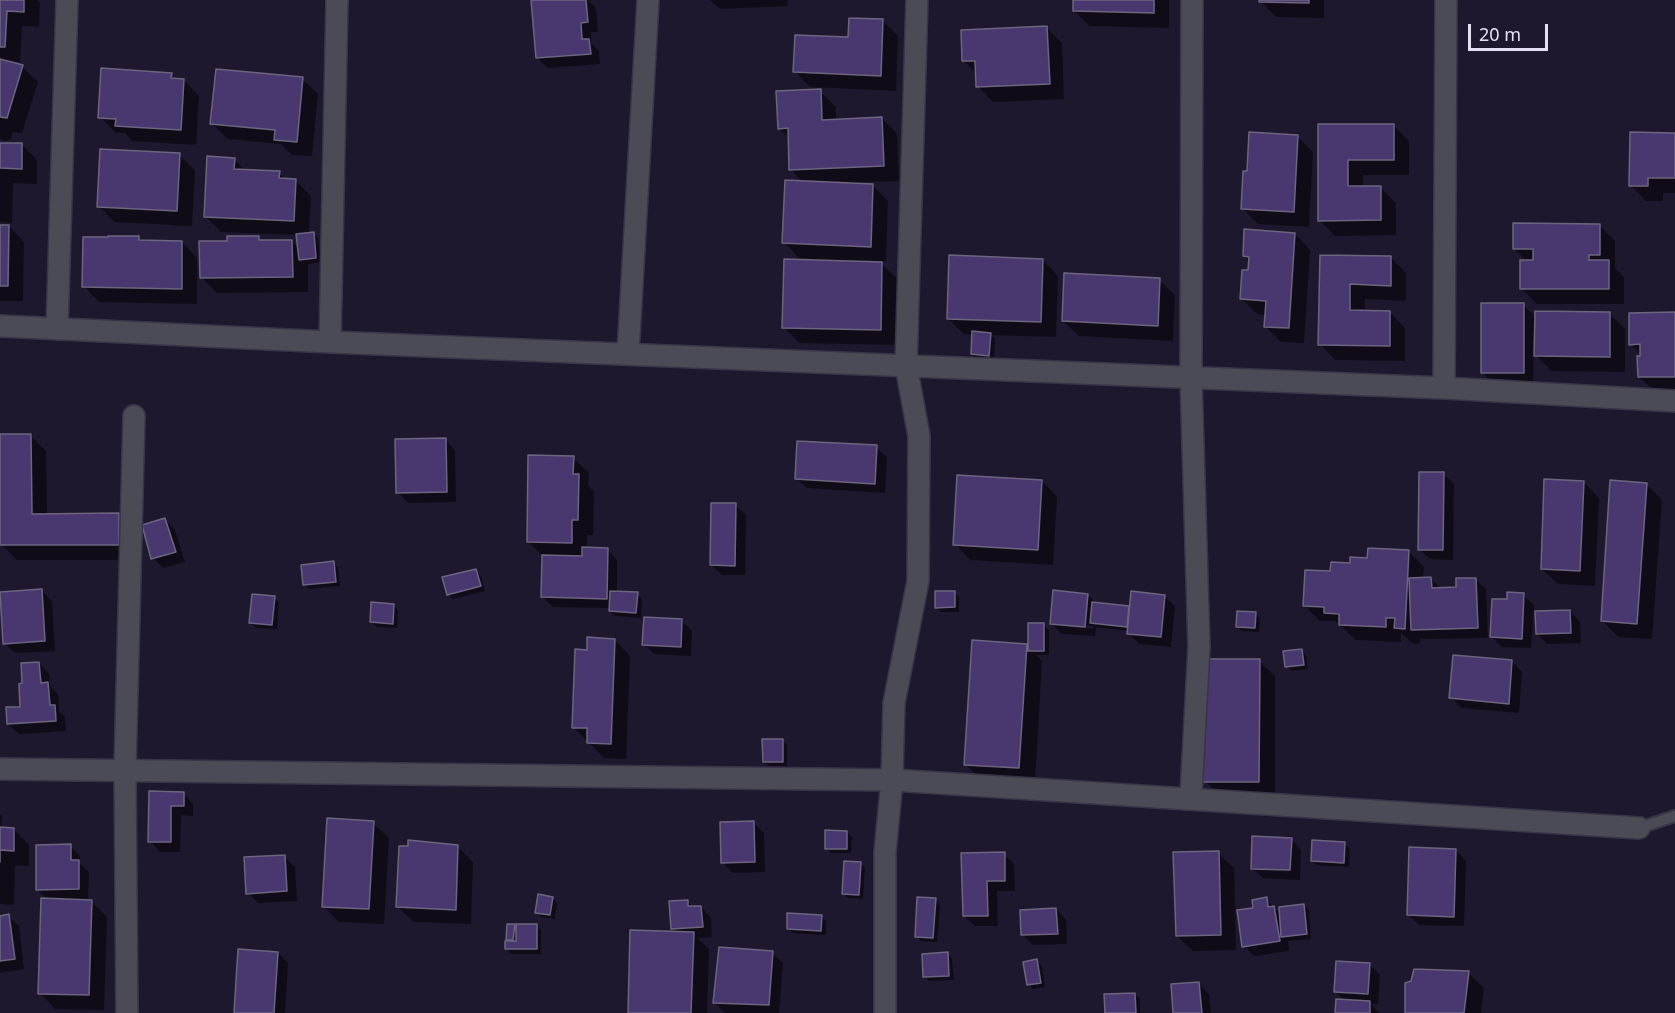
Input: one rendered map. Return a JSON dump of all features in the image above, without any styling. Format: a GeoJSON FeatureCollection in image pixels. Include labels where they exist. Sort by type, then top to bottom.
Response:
{"type":"FeatureCollection","features":[{"type":"Feature","properties":{"kind":"street"},"geometry":{"type":"LineString","coordinates":[[57,328],[67,0]]}},
{"type":"Feature","properties":{"kind":"street"},"geometry":{"type":"LineString","coordinates":[[330,342],[337,0]]}},
{"type":"Feature","properties":{"kind":"street"},"geometry":{"type":"LineString","coordinates":[[628,354],[648,0]]}},
{"type":"Feature","properties":{"kind":"street"},"geometry":{"type":"LineString","coordinates":[[885,1013],[885,852],[892,780],[894,703],[918,581],[919,436],[906,366],[917,0]]}},
{"type":"Feature","properties":{"kind":"street"},"geometry":{"type":"LineString","coordinates":[[1184,799],[1191,795],[1199,647],[1191,378],[1192,0]]}},
{"type":"Feature","properties":{"kind":"street"},"geometry":{"type":"LineString","coordinates":[[1444,388],[1446,0]]}},
{"type":"Feature","properties":{"kind":"street"},"geometry":{"type":"LineString","coordinates":[[0,326],[330,342],[1444,388],[1675,401]]}},
{"type":"Feature","properties":{"kind":"street"},"geometry":{"type":"LineString","coordinates":[[127,1013],[125,769],[134,416]]}},
{"type":"Feature","properties":{"kind":"street"},"geometry":{"type":"LineString","coordinates":[[0,769],[892,780],[1639,828]]}},
{"type":"Feature","properties":{"kind":"lane"},"geometry":{"type":"LineString","coordinates":[[1639,828],[1675,816]]}},
{"type":"Feature","properties":{"kind":"building"},"geometry":{"type":"Polygon","coordinates":[[[0,0],[24,0],[24,12],[7,11],[5,47],[0,47],[0,0]]]}},
{"type":"Feature","properties":{"kind":"building"},"geometry":{"type":"Polygon","coordinates":[[[531,0],[586,0],[588,22],[581,23],[582,39],[589,39],[591,54],[536,58],[531,0]]]}},
{"type":"Feature","properties":{"kind":"building"},"geometry":{"type":"Polygon","coordinates":[[[1073,0],[1154,0],[1154,13],[1073,11],[1073,0]]]}},
{"type":"Feature","properties":{"kind":"building"},"geometry":{"type":"Polygon","coordinates":[[[1259,0],[1309,0],[1309,3],[1259,2],[1259,0]]]}},
{"type":"Feature","properties":{"kind":"building"},"geometry":{"type":"Polygon","coordinates":[[[849,18],[883,19],[881,76],[793,72],[795,35],[848,37],[849,18]]]}},
{"type":"Feature","properties":{"kind":"building"},"geometry":{"type":"Polygon","coordinates":[[[1047,26],[1050,84],[976,87],[975,61],[962,61],[961,30],[1047,26]]]}},
{"type":"Feature","properties":{"kind":"building"},"geometry":{"type":"Polygon","coordinates":[[[0,59],[23,65],[7,118],[0,117],[0,59]]]}},
{"type":"Feature","properties":{"kind":"building"},"geometry":{"type":"Polygon","coordinates":[[[101,68],[172,73],[171,78],[184,79],[181,130],[115,126],[116,119],[98,118],[101,68]]]}},
{"type":"Feature","properties":{"kind":"building"},"geometry":{"type":"Polygon","coordinates":[[[216,69],[303,77],[297,142],[274,140],[275,130],[210,124],[216,69]]]}},
{"type":"Feature","properties":{"kind":"building"},"geometry":{"type":"Polygon","coordinates":[[[821,89],[822,120],[882,117],[884,166],[789,170],[788,128],[778,129],[776,91],[821,89]]]}},
{"type":"Feature","properties":{"kind":"building"},"geometry":{"type":"Polygon","coordinates":[[[1318,124],[1394,124],[1394,160],[1348,160],[1348,186],[1381,186],[1381,220],[1318,221],[1318,124]]]}},
{"type":"Feature","properties":{"kind":"building"},"geometry":{"type":"Polygon","coordinates":[[[1249,132],[1298,135],[1294,212],[1241,209],[1243,171],[1247,171],[1249,132]]]}},
{"type":"Feature","properties":{"kind":"building"},"geometry":{"type":"Polygon","coordinates":[[[1630,132],[1675,133],[1675,178],[1648,178],[1648,186],[1629,186],[1630,132]]]}},
{"type":"Feature","properties":{"kind":"building"},"geometry":{"type":"Polygon","coordinates":[[[0,143],[22,143],[22,169],[0,168],[0,143]]]}},
{"type":"Feature","properties":{"kind":"building"},"geometry":{"type":"Polygon","coordinates":[[[100,149],[180,153],[177,211],[97,207],[100,149]]]}},
{"type":"Feature","properties":{"kind":"building"},"geometry":{"type":"Polygon","coordinates":[[[207,156],[235,158],[234,169],[280,171],[279,178],[296,179],[294,221],[204,217],[207,156]]]}},
{"type":"Feature","properties":{"kind":"building"},"geometry":{"type":"Polygon","coordinates":[[[785,180],[873,184],[871,247],[782,243],[785,180]]]}},
{"type":"Feature","properties":{"kind":"building"},"geometry":{"type":"Polygon","coordinates":[[[1513,223],[1600,224],[1600,255],[1589,255],[1589,260],[1609,260],[1609,289],[1520,289],[1520,260],[1533,260],[1533,249],[1513,249],[1513,223]]]}},
{"type":"Feature","properties":{"kind":"building"},"geometry":{"type":"Polygon","coordinates":[[[0,225],[9,225],[8,286],[0,286],[0,225]]]}},
{"type":"Feature","properties":{"kind":"building"},"geometry":{"type":"Polygon","coordinates":[[[1244,229],[1295,233],[1289,328],[1264,327],[1266,301],[1240,299],[1242,270],[1248,270],[1249,257],[1243,256],[1244,229]]]}},
{"type":"Feature","properties":{"kind":"building"},"geometry":{"type":"Polygon","coordinates":[[[314,232],[316,258],[299,260],[296,234],[314,232]]]}},
{"type":"Feature","properties":{"kind":"building"},"geometry":{"type":"Polygon","coordinates":[[[139,236],[139,240],[182,241],[182,289],[82,287],[83,237],[139,236]]]}},
{"type":"Feature","properties":{"kind":"building"},"geometry":{"type":"Polygon","coordinates":[[[227,236],[259,236],[259,240],[292,240],[293,277],[200,278],[199,241],[227,241],[227,236]]]}},
{"type":"Feature","properties":{"kind":"building"},"geometry":{"type":"Polygon","coordinates":[[[949,255],[1043,259],[1041,322],[947,319],[949,255]]]}},
{"type":"Feature","properties":{"kind":"building"},"geometry":{"type":"Polygon","coordinates":[[[1320,255],[1391,256],[1391,286],[1350,284],[1350,310],[1390,311],[1390,346],[1318,345],[1320,255]]]}},
{"type":"Feature","properties":{"kind":"building"},"geometry":{"type":"Polygon","coordinates":[[[784,259],[882,262],[881,330],[782,328],[784,259]]]}},
{"type":"Feature","properties":{"kind":"building"},"geometry":{"type":"Polygon","coordinates":[[[1064,273],[1160,278],[1158,326],[1062,321],[1064,273]]]}},
{"type":"Feature","properties":{"kind":"building"},"geometry":{"type":"Polygon","coordinates":[[[1481,303],[1524,303],[1524,373],[1481,373],[1481,303]]]}},
{"type":"Feature","properties":{"kind":"building"},"geometry":{"type":"Polygon","coordinates":[[[1535,311],[1610,312],[1610,357],[1534,356],[1535,311]]]}},
{"type":"Feature","properties":{"kind":"building"},"geometry":{"type":"Polygon","coordinates":[[[1675,312],[1675,377],[1638,377],[1637,356],[1640,356],[1640,344],[1629,345],[1629,313],[1675,312]]]}},
{"type":"Feature","properties":{"kind":"building"},"geometry":{"type":"Polygon","coordinates":[[[972,331],[991,333],[989,356],[971,354],[972,331]]]}},
{"type":"Feature","properties":{"kind":"building"},"geometry":{"type":"Polygon","coordinates":[[[0,434],[31,434],[32,514],[119,513],[119,545],[0,545],[0,434]]]}},
{"type":"Feature","properties":{"kind":"building"},"geometry":{"type":"Polygon","coordinates":[[[446,438],[447,492],[396,493],[395,439],[446,438]]]}},
{"type":"Feature","properties":{"kind":"building"},"geometry":{"type":"Polygon","coordinates":[[[797,441],[877,445],[875,484],[795,479],[797,441]]]}},
{"type":"Feature","properties":{"kind":"building"},"geometry":{"type":"Polygon","coordinates":[[[528,455],[574,456],[573,474],[579,474],[578,520],[572,520],[572,543],[527,542],[528,455]]]}},
{"type":"Feature","properties":{"kind":"building"},"geometry":{"type":"Polygon","coordinates":[[[1419,472],[1444,472],[1443,550],[1418,550],[1419,472]]]}},
{"type":"Feature","properties":{"kind":"building"},"geometry":{"type":"Polygon","coordinates":[[[957,475],[1042,480],[1038,550],[953,545],[957,475]]]}},
{"type":"Feature","properties":{"kind":"building"},"geometry":{"type":"Polygon","coordinates":[[[1544,479],[1584,481],[1580,571],[1541,569],[1544,479]]]}},
{"type":"Feature","properties":{"kind":"building"},"geometry":{"type":"Polygon","coordinates":[[[1610,480],[1647,483],[1637,624],[1601,621],[1610,480]]]}},
{"type":"Feature","properties":{"kind":"building"},"geometry":{"type":"Polygon","coordinates":[[[711,503],[736,503],[735,566],[710,565],[711,503]]]}},
{"type":"Feature","properties":{"kind":"building"},"geometry":{"type":"Polygon","coordinates":[[[165,518],[176,552],[151,559],[142,525],[165,518]]]}},
{"type":"Feature","properties":{"kind":"building"},"geometry":{"type":"Polygon","coordinates":[[[582,547],[608,548],[607,599],[541,597],[542,555],[582,556],[582,547]]]}},
{"type":"Feature","properties":{"kind":"building"},"geometry":{"type":"Polygon","coordinates":[[[1368,548],[1409,550],[1405,629],[1394,628],[1395,618],[1386,618],[1386,627],[1339,625],[1339,614],[1324,613],[1324,607],[1303,606],[1305,570],[1330,571],[1331,562],[1350,563],[1350,557],[1367,558],[1368,548]]]}},
{"type":"Feature","properties":{"kind":"building"},"geometry":{"type":"Polygon","coordinates":[[[334,561],[336,582],[303,585],[301,565],[334,561]]]}},
{"type":"Feature","properties":{"kind":"building"},"geometry":{"type":"Polygon","coordinates":[[[476,569],[481,586],[447,595],[442,577],[476,569]]]}},
{"type":"Feature","properties":{"kind":"building"},"geometry":{"type":"Polygon","coordinates":[[[1431,577],[1432,588],[1456,587],[1456,578],[1476,578],[1478,628],[1411,630],[1409,578],[1431,577]]]}},
{"type":"Feature","properties":{"kind":"building"},"geometry":{"type":"Polygon","coordinates":[[[42,589],[45,641],[3,644],[0,592],[42,589]]]}},
{"type":"Feature","properties":{"kind":"building"},"geometry":{"type":"Polygon","coordinates":[[[1053,590],[1088,594],[1085,627],[1050,624],[1053,590]]]}},
{"type":"Feature","properties":{"kind":"building"},"geometry":{"type":"Polygon","coordinates":[[[610,591],[638,592],[636,613],[609,611],[610,591]]]}},
{"type":"Feature","properties":{"kind":"building"},"geometry":{"type":"Polygon","coordinates":[[[935,591],[955,591],[955,607],[935,608],[935,591]]]}},
{"type":"Feature","properties":{"kind":"building"},"geometry":{"type":"Polygon","coordinates":[[[1131,591],[1165,595],[1161,637],[1127,634],[1131,591]]]}},
{"type":"Feature","properties":{"kind":"building"},"geometry":{"type":"Polygon","coordinates":[[[1507,592],[1524,593],[1522,639],[1490,637],[1492,599],[1507,599],[1507,592]]]}},
{"type":"Feature","properties":{"kind":"building"},"geometry":{"type":"Polygon","coordinates":[[[252,594],[275,596],[272,625],[249,623],[252,594]]]}},
{"type":"Feature","properties":{"kind":"building"},"geometry":{"type":"Polygon","coordinates":[[[371,602],[394,604],[393,624],[370,622],[371,602]]]}},
{"type":"Feature","properties":{"kind":"building"},"geometry":{"type":"Polygon","coordinates":[[[1092,602],[1129,606],[1127,627],[1090,623],[1092,602]]]}},
{"type":"Feature","properties":{"kind":"building"},"geometry":{"type":"Polygon","coordinates":[[[1570,610],[1571,633],[1536,634],[1535,611],[1570,610]]]}},
{"type":"Feature","properties":{"kind":"building"},"geometry":{"type":"Polygon","coordinates":[[[1237,611],[1256,612],[1255,628],[1236,627],[1237,611]]]}},
{"type":"Feature","properties":{"kind":"building"},"geometry":{"type":"Polygon","coordinates":[[[644,617],[682,619],[681,647],[642,645],[644,617]]]}},
{"type":"Feature","properties":{"kind":"building"},"geometry":{"type":"Polygon","coordinates":[[[1028,623],[1044,623],[1044,651],[1028,651],[1028,623]]]}},
{"type":"Feature","properties":{"kind":"building"},"geometry":{"type":"Polygon","coordinates":[[[587,637],[615,639],[611,744],[587,743],[587,728],[572,728],[575,649],[587,650],[587,637]]]}},
{"type":"Feature","properties":{"kind":"building"},"geometry":{"type":"Polygon","coordinates":[[[972,640],[1027,644],[1019,768],[964,765],[972,640]]]}},
{"type":"Feature","properties":{"kind":"building"},"geometry":{"type":"Polygon","coordinates":[[[1302,649],[1304,665],[1285,667],[1283,651],[1302,649]]]}},
{"type":"Feature","properties":{"kind":"building"},"geometry":{"type":"Polygon","coordinates":[[[1453,655],[1512,660],[1509,704],[1449,698],[1453,655]]]}},
{"type":"Feature","properties":{"kind":"building"},"geometry":{"type":"Polygon","coordinates":[[[1203,659],[1260,659],[1259,782],[1203,782],[1203,659]]]}},
{"type":"Feature","properties":{"kind":"building"},"geometry":{"type":"Polygon","coordinates":[[[39,662],[41,683],[48,682],[50,705],[55,705],[56,721],[7,724],[6,707],[20,707],[21,663],[39,662]]]}},
{"type":"Feature","properties":{"kind":"building"},"geometry":{"type":"Polygon","coordinates":[[[762,739],[783,739],[783,762],[763,762],[762,739]]]}},
{"type":"Feature","properties":{"kind":"building"},"geometry":{"type":"Polygon","coordinates":[[[149,791],[184,792],[184,806],[171,806],[171,842],[148,842],[149,791]]]}},
{"type":"Feature","properties":{"kind":"building"},"geometry":{"type":"Polygon","coordinates":[[[327,818],[374,821],[369,909],[322,907],[327,818]]]}},
{"type":"Feature","properties":{"kind":"building"},"geometry":{"type":"Polygon","coordinates":[[[754,821],[755,862],[721,863],[720,822],[754,821]]]}},
{"type":"Feature","properties":{"kind":"building"},"geometry":{"type":"Polygon","coordinates":[[[0,827],[14,828],[14,851],[0,850],[0,827]]]}},
{"type":"Feature","properties":{"kind":"building"},"geometry":{"type":"Polygon","coordinates":[[[825,830],[847,831],[847,849],[825,849],[825,830]]]}},
{"type":"Feature","properties":{"kind":"building"},"geometry":{"type":"Polygon","coordinates":[[[1252,836],[1292,838],[1290,870],[1251,869],[1252,836]]]}},
{"type":"Feature","properties":{"kind":"building"},"geometry":{"type":"Polygon","coordinates":[[[408,840],[458,845],[456,910],[396,907],[399,846],[408,846],[408,840]]]}},
{"type":"Feature","properties":{"kind":"building"},"geometry":{"type":"Polygon","coordinates":[[[1312,840],[1345,842],[1344,863],[1311,861],[1312,840]]]}},
{"type":"Feature","properties":{"kind":"building"},"geometry":{"type":"Polygon","coordinates":[[[71,844],[71,860],[79,860],[79,889],[36,890],[36,845],[71,844]]]}},
{"type":"Feature","properties":{"kind":"building"},"geometry":{"type":"Polygon","coordinates":[[[1409,847],[1456,849],[1454,917],[1407,915],[1409,847]]]}},
{"type":"Feature","properties":{"kind":"building"},"geometry":{"type":"Polygon","coordinates":[[[1219,851],[1221,935],[1176,936],[1173,852],[1219,851]]]}},
{"type":"Feature","properties":{"kind":"building"},"geometry":{"type":"Polygon","coordinates":[[[1005,852],[1005,881],[987,881],[988,916],[963,916],[961,853],[1005,852]]]}},
{"type":"Feature","properties":{"kind":"building"},"geometry":{"type":"Polygon","coordinates":[[[285,855],[287,891],[246,894],[244,857],[285,855]]]}},
{"type":"Feature","properties":{"kind":"building"},"geometry":{"type":"Polygon","coordinates":[[[844,861],[861,862],[859,895],[842,894],[844,861]]]}},
{"type":"Feature","properties":{"kind":"building"},"geometry":{"type":"Polygon","coordinates":[[[538,894],[553,897],[550,915],[535,913],[538,894]]]}},
{"type":"Feature","properties":{"kind":"building"},"geometry":{"type":"Polygon","coordinates":[[[917,897],[936,898],[933,938],[915,937],[917,897]]]}},
{"type":"Feature","properties":{"kind":"building"},"geometry":{"type":"Polygon","coordinates":[[[1267,897],[1268,907],[1274,906],[1280,941],[1242,947],[1237,910],[1253,908],[1252,900],[1267,897]]]}},
{"type":"Feature","properties":{"kind":"building"},"geometry":{"type":"Polygon","coordinates":[[[41,898],[92,900],[89,995],[38,994],[41,898]]]}},
{"type":"Feature","properties":{"kind":"building"},"geometry":{"type":"Polygon","coordinates":[[[688,900],[688,906],[701,906],[703,927],[671,929],[669,901],[688,900]]]}},
{"type":"Feature","properties":{"kind":"building"},"geometry":{"type":"Polygon","coordinates":[[[1304,904],[1307,934],[1281,937],[1279,907],[1304,904]]]}},
{"type":"Feature","properties":{"kind":"building"},"geometry":{"type":"Polygon","coordinates":[[[1056,908],[1058,934],[1021,935],[1020,910],[1056,908]]]}},
{"type":"Feature","properties":{"kind":"building"},"geometry":{"type":"Polygon","coordinates":[[[787,913],[822,915],[821,931],[787,929],[787,913]]]}},
{"type":"Feature","properties":{"kind":"building"},"geometry":{"type":"Polygon","coordinates":[[[9,914],[15,959],[0,961],[0,916],[9,914]]]}},
{"type":"Feature","properties":{"kind":"building"},"geometry":{"type":"Polygon","coordinates":[[[507,924],[515,924],[513,940],[506,940],[507,924]]]}},
{"type":"Feature","properties":{"kind":"building"},"geometry":{"type":"Polygon","coordinates":[[[516,924],[537,924],[537,949],[505,949],[505,941],[516,941],[516,924]]]}},
{"type":"Feature","properties":{"kind":"building"},"geometry":{"type":"Polygon","coordinates":[[[630,930],[694,932],[691,1013],[628,1013],[630,930]]]}},
{"type":"Feature","properties":{"kind":"building"},"geometry":{"type":"Polygon","coordinates":[[[719,947],[773,951],[769,1005],[713,1003],[719,947]]]}},
{"type":"Feature","properties":{"kind":"building"},"geometry":{"type":"Polygon","coordinates":[[[238,949],[278,952],[274,1013],[234,1013],[238,949]]]}},
{"type":"Feature","properties":{"kind":"building"},"geometry":{"type":"Polygon","coordinates":[[[948,952],[949,976],[923,977],[922,954],[948,952]]]}},
{"type":"Feature","properties":{"kind":"building"},"geometry":{"type":"Polygon","coordinates":[[[1037,959],[1041,983],[1027,985],[1023,962],[1037,959]]]}},
{"type":"Feature","properties":{"kind":"building"},"geometry":{"type":"Polygon","coordinates":[[[1336,961],[1370,963],[1368,994],[1334,992],[1336,961]]]}},
{"type":"Feature","properties":{"kind":"building"},"geometry":{"type":"Polygon","coordinates":[[[1414,969],[1469,971],[1464,1013],[1405,1013],[1405,983],[1411,981],[1414,969]]]}},
{"type":"Feature","properties":{"kind":"building"},"geometry":{"type":"Polygon","coordinates":[[[1199,982],[1202,1013],[1173,1013],[1171,984],[1199,982]]]}},
{"type":"Feature","properties":{"kind":"building"},"geometry":{"type":"Polygon","coordinates":[[[1135,993],[1136,1013],[1105,1013],[1104,994],[1135,993]]]}},
{"type":"Feature","properties":{"kind":"building"},"geometry":{"type":"Polygon","coordinates":[[[1336,999],[1370,1001],[1370,1013],[1335,1013],[1336,999]]]}}]}
